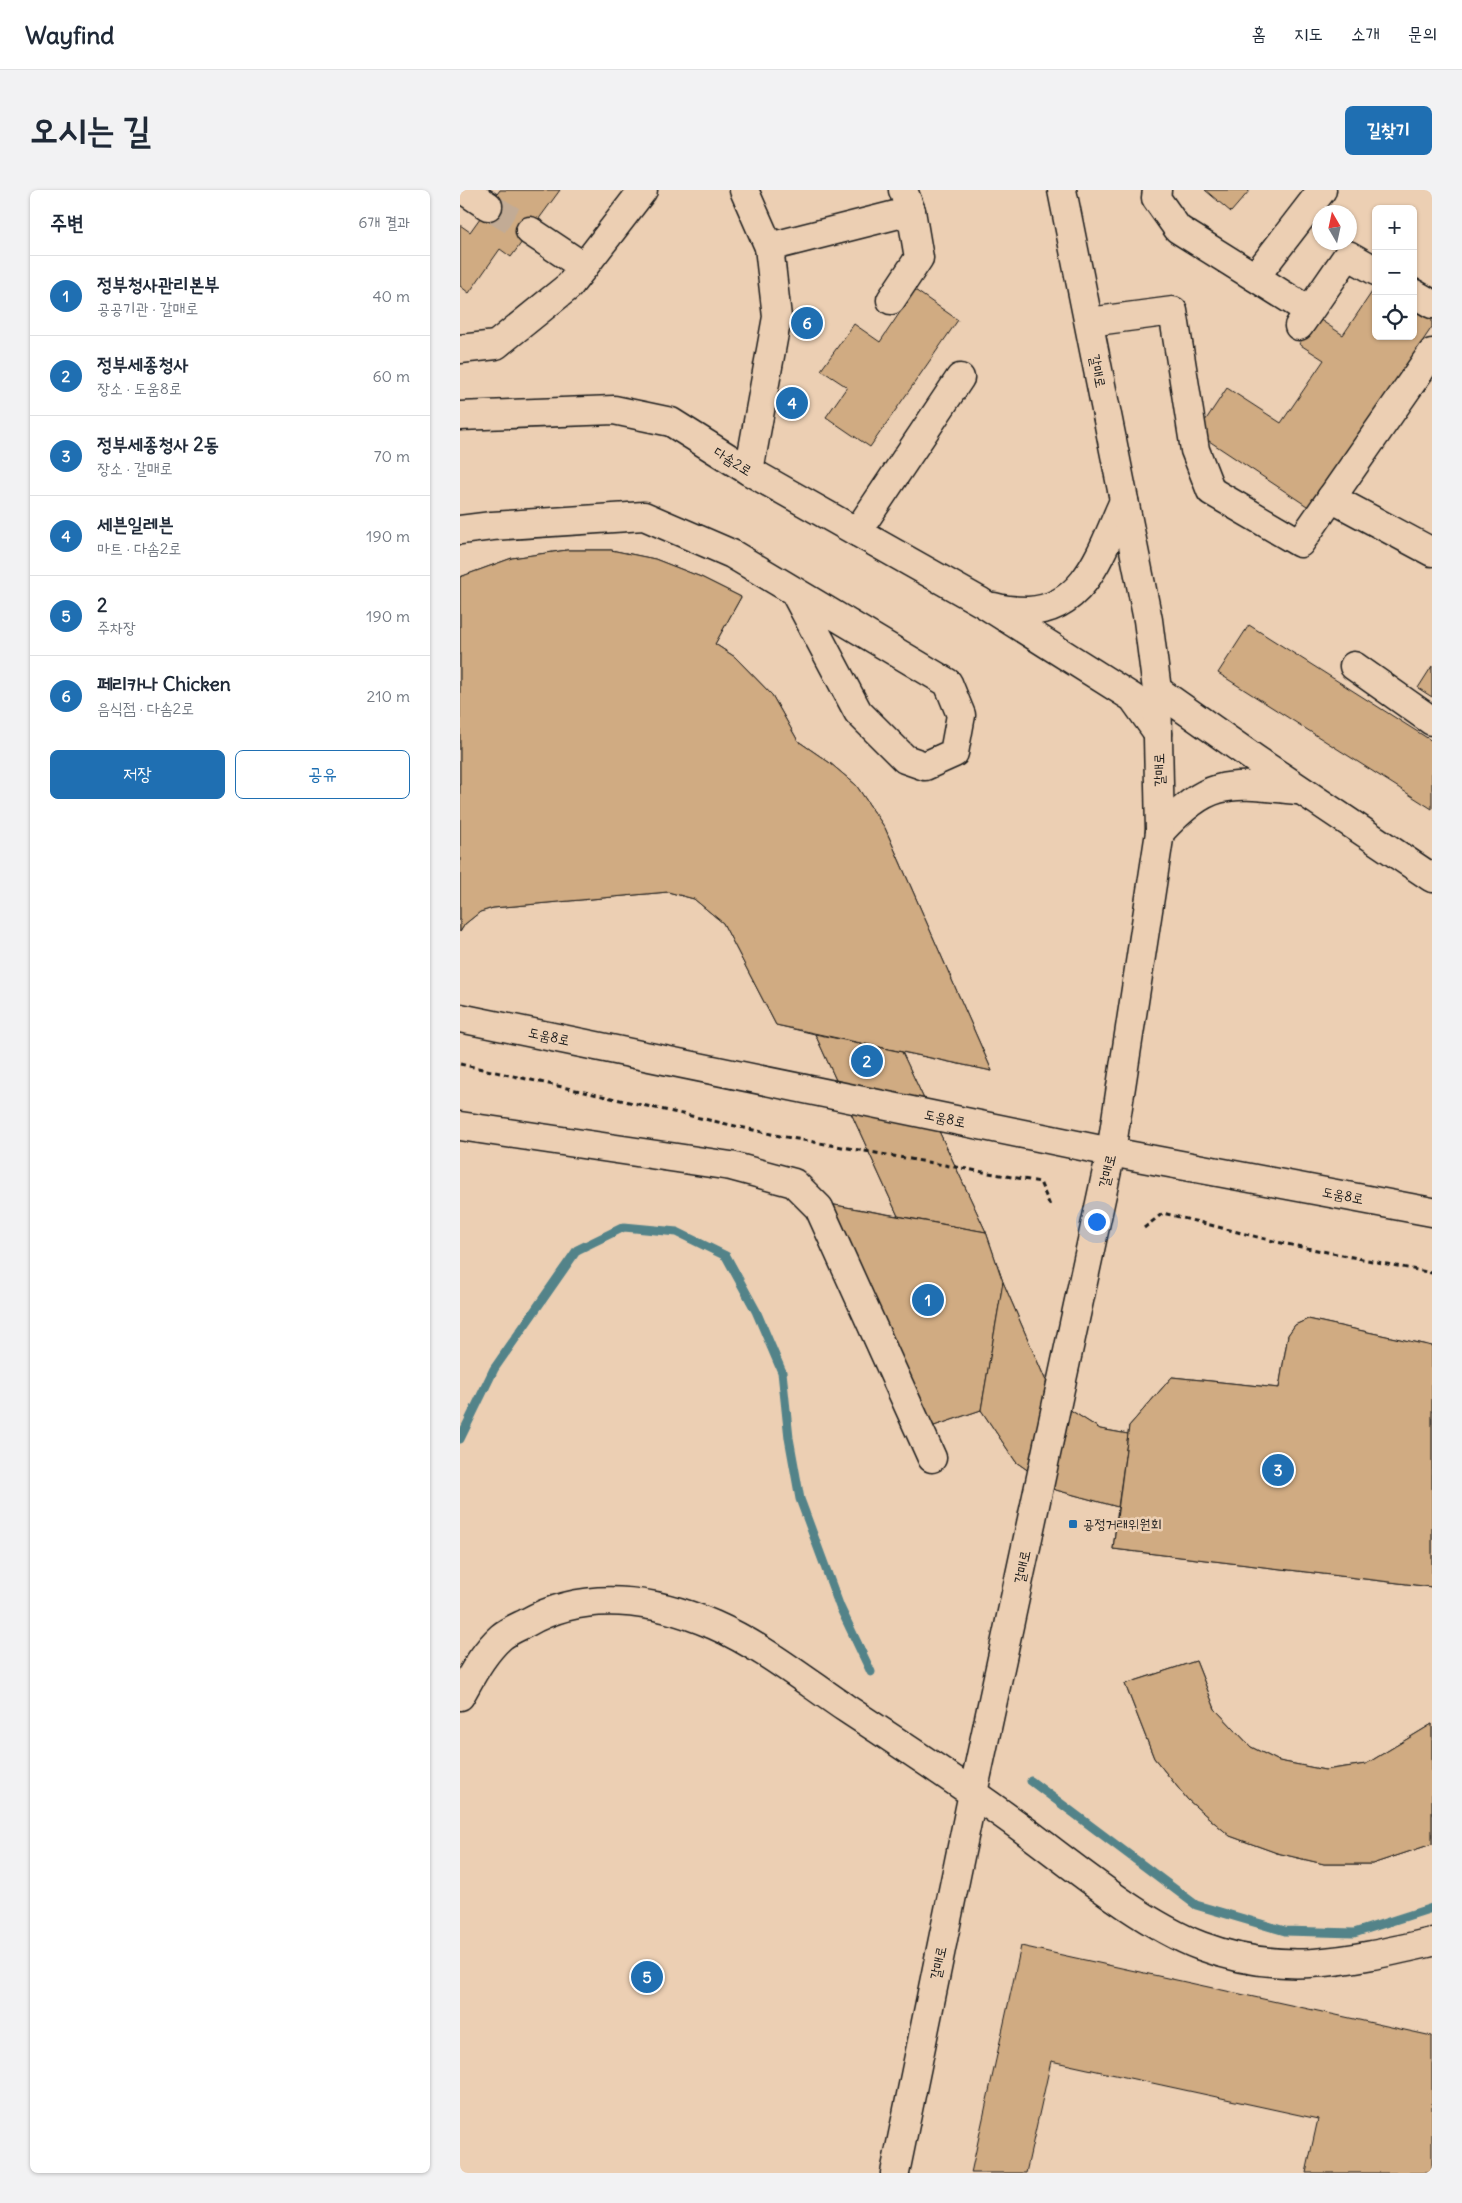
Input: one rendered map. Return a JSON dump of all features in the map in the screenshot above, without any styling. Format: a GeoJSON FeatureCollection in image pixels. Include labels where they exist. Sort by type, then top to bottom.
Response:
{"type":"FeatureCollection","features":[{"type":"Feature","properties":{"kind":"street"},"geometry":{"type":"LineString","coordinates":[[464,190],[488,206]]}},
{"type":"Feature","properties":{"kind":"street"},"geometry":{"type":"LineString","coordinates":[[460,349],[496,346],[570,286],[643,190]]}},
{"type":"Feature","properties":{"kind":"street"},"geometry":{"type":"LineString","coordinates":[[744,190],[769,247],[777,318],[749,471]]}},
{"type":"Feature","properties":{"kind":"street","name":"갈매로"},"geometry":{"type":"LineString","coordinates":[[895,2173],[973,1793],[1111,1152],[1160,832],[1157,690],[1148,620],[1062,190]]}},
{"type":"Feature","properties":{"kind":"street"},"geometry":{"type":"LineString","coordinates":[[1157,190],[1156,198],[1178,229],[1255,277],[1304,319],[1348,255],[1372,269]]}},
{"type":"Feature","properties":{"kind":"street"},"geometry":{"type":"LineString","coordinates":[[1255,277],[1322,190]]}},
{"type":"Feature","properties":{"kind":"street"},"geometry":{"type":"LineString","coordinates":[[769,247],[907,200],[919,258],[891,300]]}},
{"type":"Feature","properties":{"kind":"street"},"geometry":{"type":"LineString","coordinates":[[530,231],[584,267]]}},
{"type":"Feature","properties":{"kind":"street"},"geometry":{"type":"LineString","coordinates":[[1416,295],[1432,304]]}},
{"type":"Feature","properties":{"kind":"street"},"geometry":{"type":"LineString","coordinates":[[1089,322],[1173,311],[1195,450],[1210,491],[1300,544],[1432,353]]}},
{"type":"Feature","properties":{"kind":"street"},"geometry":{"type":"LineString","coordinates":[[857,532],[960,378]]}},
{"type":"Feature","properties":{"kind":"street","name":"다솜2로"},"geometry":{"type":"LineString","coordinates":[[460,416],[614,410],[671,422],[749,471],[981,602]]}},
{"type":"Feature","properties":{"kind":"street"},"geometry":{"type":"LineString","coordinates":[[1331,498],[1432,552]]}},
{"type":"Feature","properties":{"kind":"street"},"geometry":{"type":"LineString","coordinates":[[981,602],[1005,611],[1037,610],[1054,607],[1074,594],[1091,572],[1124,501]]}},
{"type":"Feature","properties":{"kind":"street"},"geometry":{"type":"LineString","coordinates":[[460,530],[492,526],[644,516],[732,554],[794,591],[948,683],[961,715],[954,753],[925,766],[905,759],[858,712],[794,591]]}},
{"type":"Feature","properties":{"kind":"street"},"geometry":{"type":"LineString","coordinates":[[981,602],[1133,698],[1158,733]]}},
{"type":"Feature","properties":{"kind":"street"},"geometry":{"type":"LineString","coordinates":[[1354,666],[1432,722]]}},
{"type":"Feature","properties":{"kind":"street"},"geometry":{"type":"LineString","coordinates":[[1157,690],[1432,878]]}},
{"type":"Feature","properties":{"kind":"street"},"geometry":{"type":"LineString","coordinates":[[1160,832],[1183,808],[1201,796],[1224,786],[1248,785],[1301,790]]}},
{"type":"Feature","properties":{"kind":"street","name":"도움8로"},"geometry":{"type":"LineString","coordinates":[[460,1018],[1111,1152],[1432,1212]]}},
{"type":"Feature","properties":{"kind":"street"},"geometry":{"type":"LineString","coordinates":[[460,1126],[731,1166],[794,1183],[819,1208],[932,1458]]}},
{"type":"Feature","properties":{"kind":"street"},"geometry":{"type":"LineString","coordinates":[[460,1696],[480,1662],[502,1636],[538,1615],[571,1604],[609,1600],[645,1604],[678,1611],[716,1626],[749,1644],[973,1793],[1101,1886],[1165,1929],[1200,1945],[1236,1956],[1274,1964],[1307,1965],[1369,1956],[1432,1942]]}},
{"type":"Feature","properties":{"kind":"path"},"geometry":{"type":"LineString","coordinates":[[460,1064],[780,1136],[1040,1182],[1051,1208]]}},
{"type":"Feature","properties":{"kind":"path"},"geometry":{"type":"LineString","coordinates":[[1144,1228],[1163,1213],[1277,1242],[1432,1273]]}},
{"type":"Feature","properties":{"kind":"building"},"geometry":{"type":"Polygon","coordinates":[[[500,190],[560,190],[511,257],[500,249],[469,293],[460,286],[460,225],[470,232],[500,190]]]}},
{"type":"Feature","properties":{"kind":"building"},"geometry":{"type":"Polygon","coordinates":[[[1205,190],[1250,190],[1231,212],[1205,190]]]}},
{"type":"Feature","properties":{"kind":"building"},"geometry":{"type":"Polygon","coordinates":[[[915,290],[958,320],[870,447],[826,417],[847,387],[821,370],[854,324],[880,342],[915,290]]]}},
{"type":"Feature","properties":{"kind":"building"},"geometry":{"type":"Polygon","coordinates":[[[1372,292],[1372,340],[1417,340],[1417,309],[1432,319],[1432,327],[1310,508],[1197,433],[1227,388],[1281,423],[1324,360],[1299,344],[1316,317],[1343,335],[1372,292]]]}},
{"type":"Feature","properties":{"kind":"building"},"geometry":{"type":"Polygon","coordinates":[[[567,550],[611,550],[655,559],[701,577],[741,597],[715,644],[735,657],[772,695],[798,741],[830,763],[856,785],[885,828],[992,1071],[902,1052],[986,1232],[1003,1282],[1045,1379],[1064,1406],[1100,1429],[1128,1434],[1129,1426],[1172,1377],[1279,1388],[1288,1335],[1295,1325],[1308,1319],[1432,1346],[1432,1587],[1113,1549],[1118,1507],[1056,1490],[1016,1462],[981,1410],[925,1429],[829,1204],[898,1216],[815,1034],[776,1025],[723,923],[694,899],[668,892],[493,908],[480,912],[465,924],[460,932],[460,577],[512,558],[567,550]]]}},
{"type":"Feature","properties":{"kind":"building"},"geometry":{"type":"Polygon","coordinates":[[[567,550],[611,550],[655,559],[701,577],[741,597],[715,644],[735,657],[772,695],[798,741],[830,763],[856,785],[885,828],[992,1071],[776,1025],[723,923],[694,899],[668,892],[493,908],[480,912],[465,924],[460,932],[460,577],[512,558],[567,550]]]}},
{"type":"Feature","properties":{"kind":"building"},"geometry":{"type":"Polygon","coordinates":[[[1249,625],[1432,741],[1432,809],[1218,673],[1249,625]]]}},
{"type":"Feature","properties":{"kind":"building"},"geometry":{"type":"Polygon","coordinates":[[[1432,666],[1432,697],[1418,688],[1432,666]]]}},
{"type":"Feature","properties":{"kind":"building"},"geometry":{"type":"Polygon","coordinates":[[[815,1034],[902,1052],[986,1232],[898,1216],[815,1034]]]}},
{"type":"Feature","properties":{"kind":"building"},"geometry":{"type":"Polygon","coordinates":[[[829,1204],[986,1232],[1003,1282],[981,1410],[925,1429],[829,1204]]]}},
{"type":"Feature","properties":{"kind":"building"},"geometry":{"type":"Polygon","coordinates":[[[1003,1282],[1045,1379],[1064,1406],[1100,1429],[1128,1434],[1118,1507],[1056,1490],[1016,1462],[981,1410],[1003,1282]]]}},
{"type":"Feature","properties":{"kind":"building"},"geometry":{"type":"Polygon","coordinates":[[[1308,1319],[1432,1346],[1432,1587],[1113,1549],[1129,1426],[1172,1377],[1279,1388],[1288,1335],[1295,1325],[1308,1319]]]}},
{"type":"Feature","properties":{"kind":"building"},"geometry":{"type":"Polygon","coordinates":[[[1196,1661],[1215,1709],[1251,1747],[1279,1761],[1325,1770],[1366,1764],[1432,1724],[1432,1844],[1372,1864],[1324,1864],[1277,1853],[1230,1836],[1188,1800],[1154,1758],[1125,1684],[1196,1661]]]}},
{"type":"Feature","properties":{"kind":"building"},"geometry":{"type":"Polygon","coordinates":[[[1196,1661],[1215,1709],[1251,1747],[1279,1761],[1325,1770],[1366,1764],[1432,1724],[1432,1844],[1372,1864],[1324,1864],[1277,1853],[1230,1836],[1188,1800],[1154,1758],[1125,1684],[1196,1661]]]}},
{"type":"Feature","properties":{"kind":"building"},"geometry":{"type":"Polygon","coordinates":[[[1021,1946],[1432,2036],[1432,2173],[1306,2173],[1318,2119],[1051,2061],[1026,2173],[971,2173],[1021,1946]]]}},
{"type":"Feature","properties":{"kind":"waterway"},"geometry":{"type":"LineString","coordinates":[[460,1439],[494,1369],[577,1250],[624,1227],[677,1232],[726,1256],[756,1311],[782,1372],[789,1438],[800,1499],[840,1607],[871,1672]]}},
{"type":"Feature","properties":{"kind":"waterway"},"geometry":{"type":"LineString","coordinates":[[1031,1781],[1196,1905],[1285,1931],[1354,1933],[1432,1908]]}},
{"type":"Feature","properties":{"kind":"tunnel"},"geometry":{"type":"LineString","coordinates":[[488,206],[530,231]]}},
{"type":"Feature","properties":{"kind":"place","name":"페리카나 Chicken"},"geometry":{"type":"Point","coordinates":[807,323]}},
{"type":"Feature","properties":{"kind":"place","name":"세븐일레븐"},"geometry":{"type":"Point","coordinates":[792,403]}},
{"type":"Feature","properties":{"kind":"place","name":"정부세종청사"},"geometry":{"type":"Point","coordinates":[867,1061]}},
{"type":"Feature","properties":{"kind":"place","name":"정부청사관리본부"},"geometry":{"type":"Point","coordinates":[928,1300]}},
{"type":"Feature","properties":{"kind":"place","name":"정부세종청사 2동"},"geometry":{"type":"Point","coordinates":[1278,1470]}},
{"type":"Feature","properties":{"kind":"place","name":"공정거래위원회"},"geometry":{"type":"Point","coordinates":[1073,1524]}},
{"type":"Feature","properties":{"kind":"place","name":"2"},"geometry":{"type":"Point","coordinates":[647,1977]}}]}
